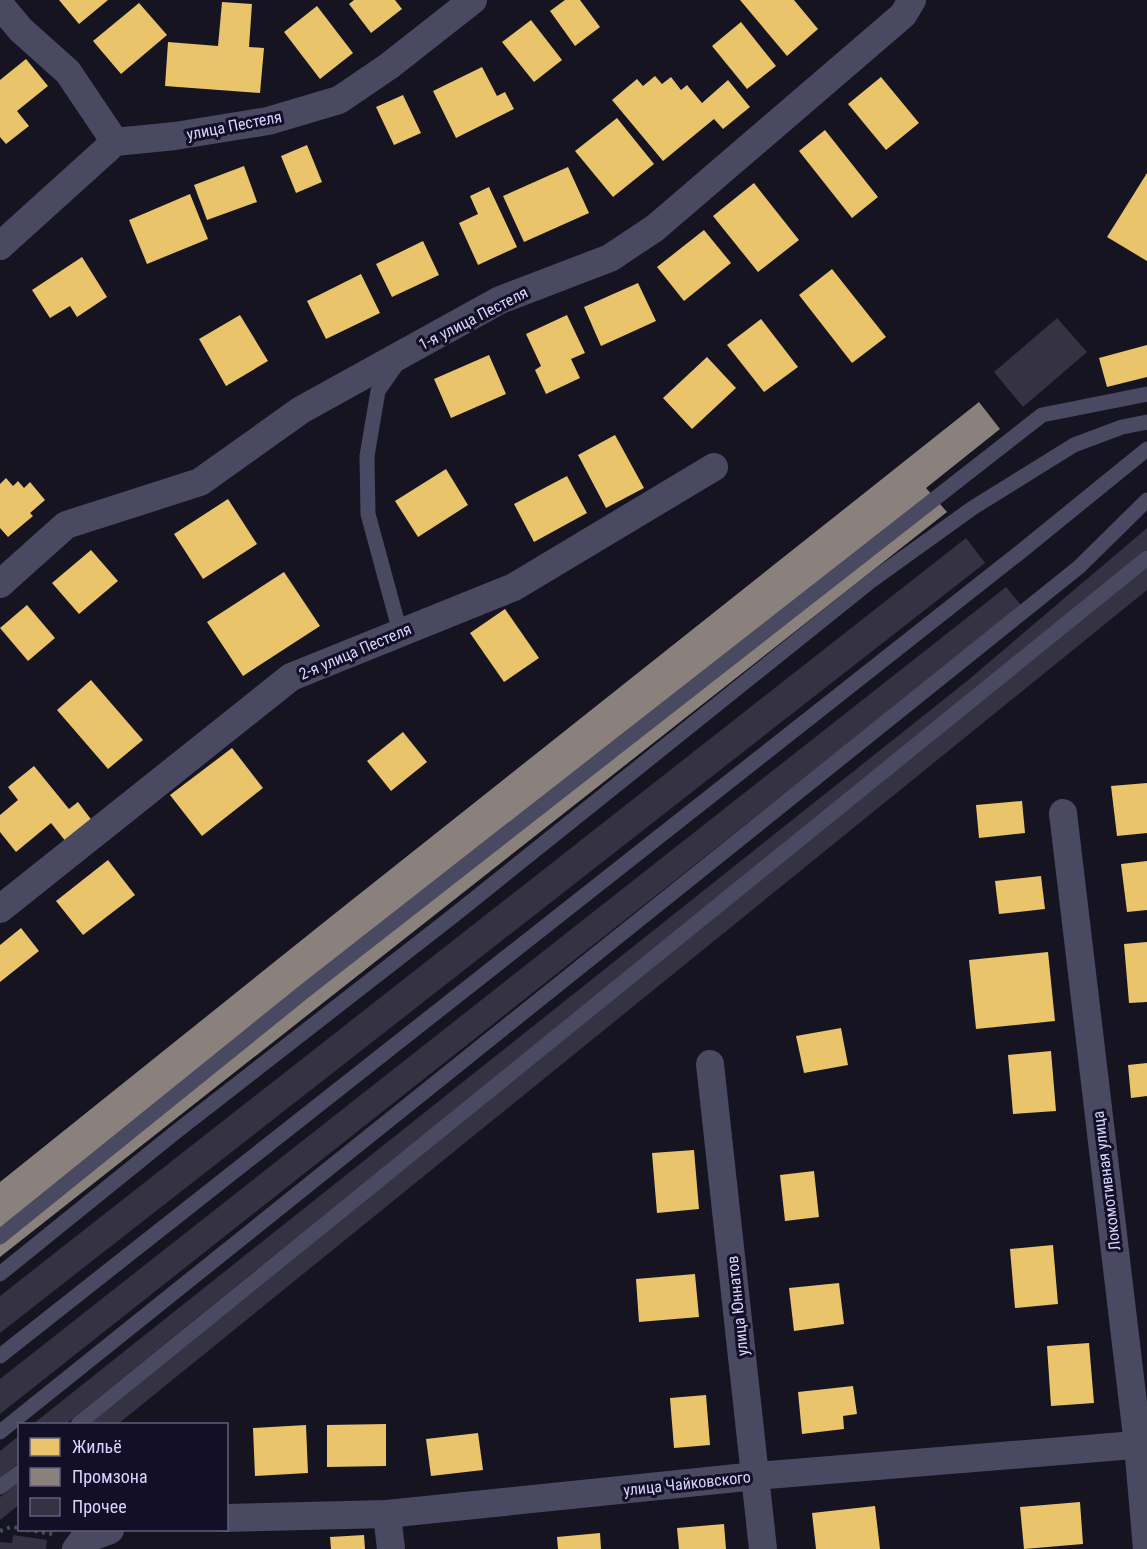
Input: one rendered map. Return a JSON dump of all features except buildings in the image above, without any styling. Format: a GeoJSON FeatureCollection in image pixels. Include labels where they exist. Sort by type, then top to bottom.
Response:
{"type":"FeatureCollection","features":[{"type":"Feature","properties":{"kind":"street","name":"улица Пестеля"},"geometry":{"type":"LineString","coordinates":[[115,142],[175,136],[268,121],[339,100],[389,66],[472,0]]}},
{"type":"Feature","properties":{"kind":"street","name":"1-я улица Пестеля"},"geometry":{"type":"LineString","coordinates":[[0,584],[66,525],[200,482],[301,410],[500,300],[610,258],[655,228],[903,15],[912,0]]}},
{"type":"Feature","properties":{"kind":"street"},"geometry":{"type":"LineString","coordinates":[[0,4],[21,30],[68,72],[115,142],[0,246]]}},
{"type":"Feature","properties":{"kind":"street","name":"2-я улица Пестеля"},"geometry":{"type":"LineString","coordinates":[[0,909],[291,678],[514,587],[714,467]]}},
{"type":"Feature","properties":{"kind":"street","name":"Локомотивная улица"},"geometry":{"type":"LineString","coordinates":[[1063,813],[1142,1444],[1147,1549]]}},
{"type":"Feature","properties":{"kind":"street","name":"улица Юннатов"},"geometry":{"type":"LineString","coordinates":[[710,1064],[763,1549]]}},
{"type":"Feature","properties":{"kind":"street","name":"улица Чайковского"},"geometry":{"type":"LineString","coordinates":[[228,1518],[387,1514],[756,1476],[1142,1444]]}},
{"type":"Feature","properties":{"kind":"street"},"geometry":{"type":"LineString","coordinates":[[387,1514],[391,1549]]}},
{"type":"Feature","properties":{"kind":"street"},"geometry":{"type":"LineString","coordinates":[[76,1549],[83,1540],[107,1531]]}},
{"type":"Feature","properties":{"kind":"lane"},"geometry":{"type":"LineString","coordinates":[[400,632],[368,514],[367,456],[378,392],[405,352]]}},
{"type":"Feature","properties":{"kind":"lane"},"geometry":{"type":"LineString","coordinates":[[0,1237],[334,968],[1042,415],[1147,394]]}},
{"type":"Feature","properties":{"kind":"lane"},"geometry":{"type":"LineString","coordinates":[[0,1274],[177,1131],[462,909],[871,580],[974,507],[1074,445],[1122,427],[1147,422]]}},
{"type":"Feature","properties":{"kind":"lane"},"geometry":{"type":"LineString","coordinates":[[0,1356],[1001,568],[1147,448]]}},
{"type":"Feature","properties":{"kind":"lane"},"geometry":{"type":"LineString","coordinates":[[0,1432],[1079,567],[1147,500]]}},
{"type":"Feature","properties":{"kind":"lane"},"geometry":{"type":"LineString","coordinates":[[80,1423],[1147,558]]}},
{"type":"Feature","properties":{"kind":"lane"},"geometry":{"type":"LineString","coordinates":[[0,1487],[18,1474]]}},
{"type":"Feature","properties":{"kind":"path"},"geometry":{"type":"LineString","coordinates":[[0,1532],[11,1527],[18,1528]]}}]}
